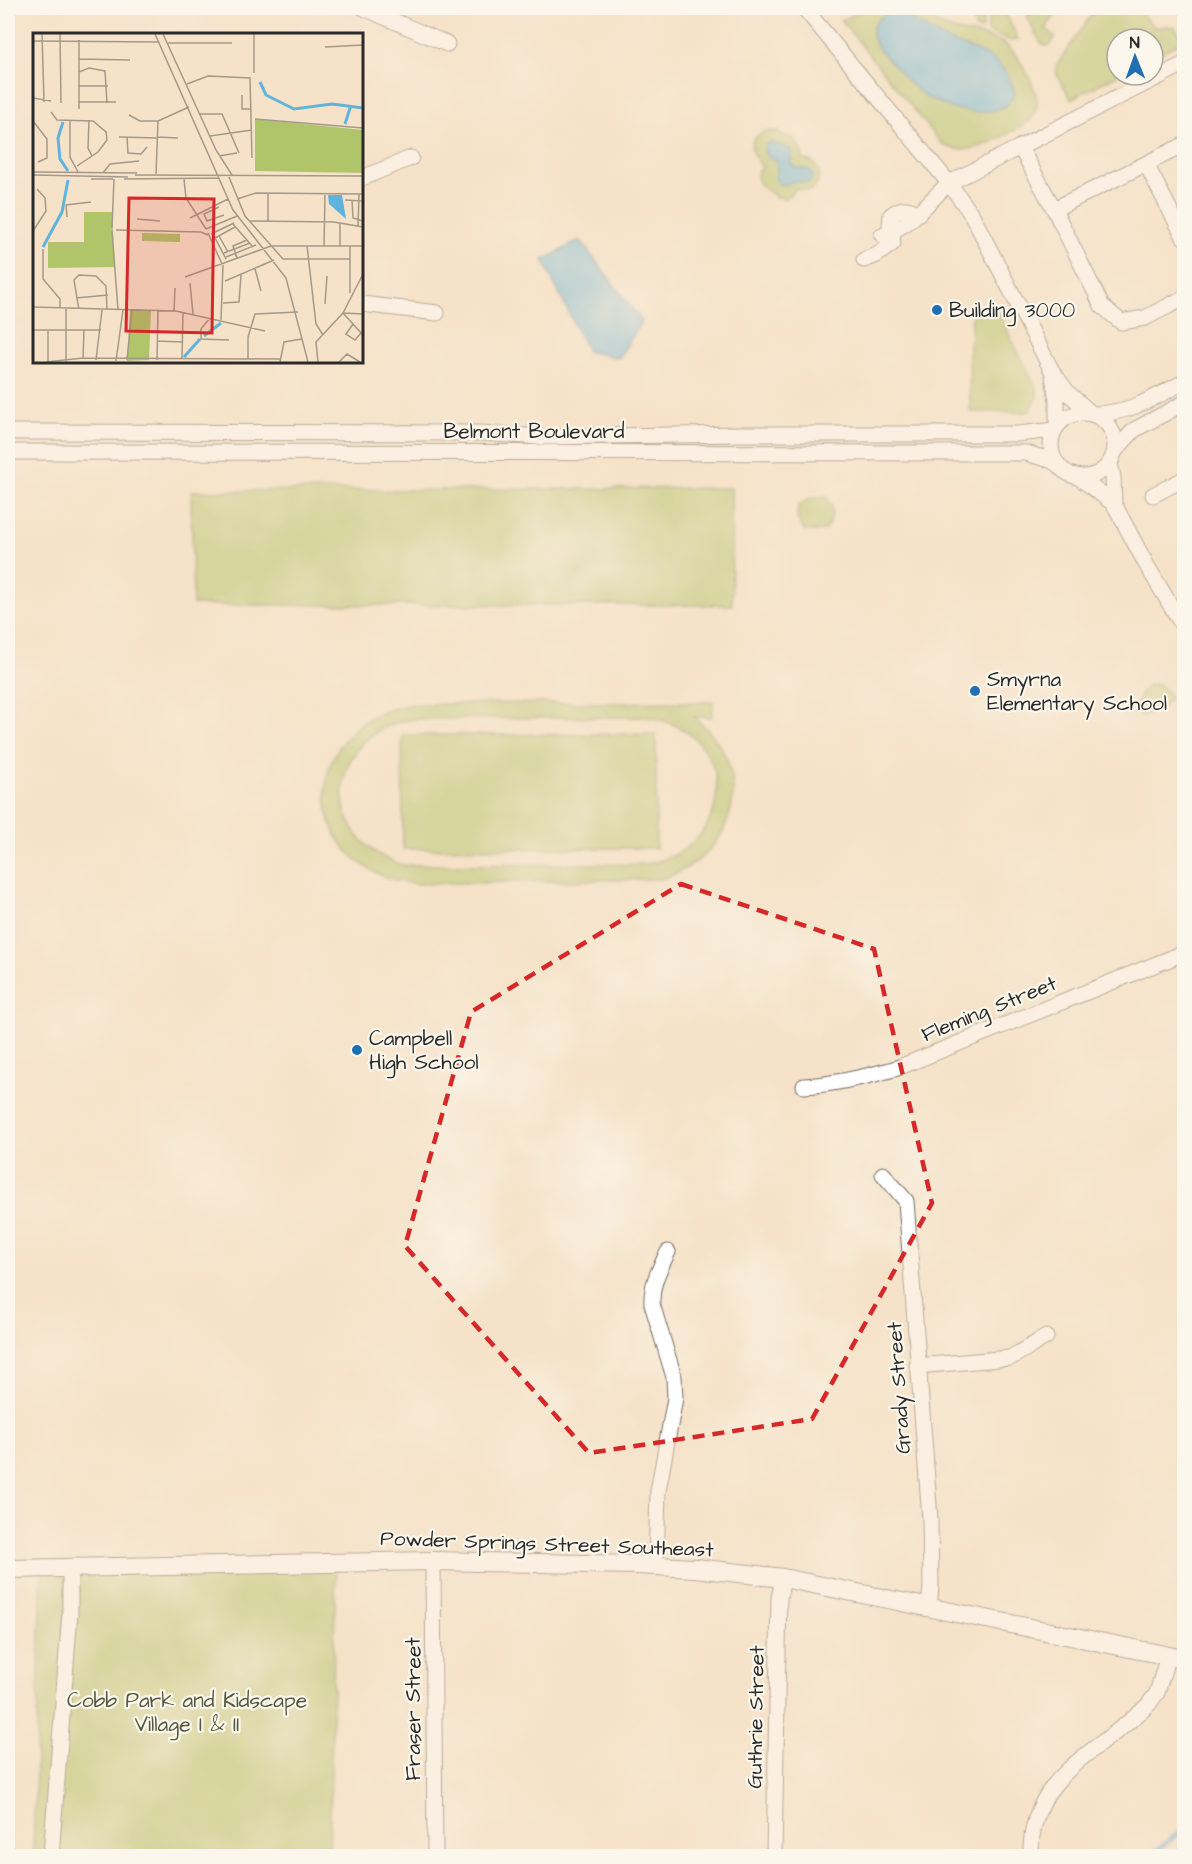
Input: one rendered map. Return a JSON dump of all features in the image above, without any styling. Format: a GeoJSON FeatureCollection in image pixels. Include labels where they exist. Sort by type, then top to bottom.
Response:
{"type":"FeatureCollection","features":[{"type":"Feature","properties":{"kind":"street"},"geometry":{"type":"LineString","coordinates":[[364,8],[447,44]]}},
{"type":"Feature","properties":{"kind":"street"},"geometry":{"type":"LineString","coordinates":[[804,8],[949,183],[977,224],[1052,371],[1065,390],[1109,425],[1114,433],[1112,457],[1114,504]]}},
{"type":"Feature","properties":{"kind":"street"},"geometry":{"type":"LineString","coordinates":[[864,260],[878,255],[893,243],[887,233],[891,215],[895,212],[908,208],[918,214],[949,183],[1185,64]]}},
{"type":"Feature","properties":{"kind":"street"},"geometry":{"type":"LineString","coordinates":[[1054,209],[1185,145]]}},
{"type":"Feature","properties":{"kind":"street"},"geometry":{"type":"LineString","coordinates":[[1020,147],[1102,306],[1121,322],[1145,318],[1185,298]]}},
{"type":"Feature","properties":{"kind":"street"},"geometry":{"type":"LineString","coordinates":[[363,178],[411,158]]}},
{"type":"Feature","properties":{"kind":"street"},"geometry":{"type":"LineString","coordinates":[[1146,164],[1185,237]]}},
{"type":"Feature","properties":{"kind":"street"},"geometry":{"type":"LineString","coordinates":[[363,304],[437,313]]}},
{"type":"Feature","properties":{"kind":"street"},"geometry":{"type":"LineString","coordinates":[[1052,371],[1057,393],[1056,428],[1051,447],[1058,464],[1114,504],[1146,564],[1185,628]]}},
{"type":"Feature","properties":{"kind":"street"},"geometry":{"type":"LineString","coordinates":[[1056,428],[1072,414],[1125,411],[1185,382]]}},
{"type":"Feature","properties":{"kind":"street"},"geometry":{"type":"LineString","coordinates":[[1077,476],[1095,475],[1126,438],[1145,423],[1185,403]]}},
{"type":"Feature","properties":{"kind":"street","name":"Belmont Boulevard"},"geometry":{"type":"LineString","coordinates":[[8,432],[471,433],[539,437],[1029,434],[1056,428]]}},
{"type":"Feature","properties":{"kind":"street","name":"Belmont Boulevard"},"geometry":{"type":"LineString","coordinates":[[8,452],[1026,453],[1058,464]]}},
{"type":"Feature","properties":{"kind":"street"},"geometry":{"type":"LineString","coordinates":[[1153,495],[1184,480]]}},
{"type":"Feature","properties":{"kind":"street","name":"Fleming Street"},"geometry":{"type":"LineString","coordinates":[[804,1086],[849,1081],[896,1069],[1185,953]]}},
{"type":"Feature","properties":{"kind":"street","name":"Grady Street"},"geometry":{"type":"LineString","coordinates":[[883,1174],[906,1201],[930,1519],[929,1608]]}},
{"type":"Feature","properties":{"kind":"street"},"geometry":{"type":"LineString","coordinates":[[656,1566],[658,1491],[673,1416],[675,1388],[671,1365],[654,1313],[651,1294],[655,1277],[668,1252]]}},
{"type":"Feature","properties":{"kind":"street"},"geometry":{"type":"LineString","coordinates":[[917,1366],[1010,1358],[1046,1337]]}},
{"type":"Feature","properties":{"kind":"street","name":"Powder Springs Street Southeast"},"geometry":{"type":"LineString","coordinates":[[8,1569],[433,1561],[695,1568],[783,1578],[1177,1657]]}},
{"type":"Feature","properties":{"kind":"street","name":"Fraser Street"},"geometry":{"type":"LineString","coordinates":[[433,1561],[435,1857]]}},
{"type":"Feature","properties":{"kind":"street"},"geometry":{"type":"LineString","coordinates":[[51,1857],[70,1613],[70,1568]]}},
{"type":"Feature","properties":{"kind":"street","name":"Guthrie Street"},"geometry":{"type":"LineString","coordinates":[[774,1857],[779,1599],[783,1578]]}},
{"type":"Feature","properties":{"kind":"street"},"geometry":{"type":"LineString","coordinates":[[1031,1857],[1030,1842],[1036,1815],[1048,1791],[1069,1769],[1148,1705],[1177,1657]]}},
{"type":"Feature","properties":{"kind":"highlighted area"},"geometry":{"type":"Polygon","coordinates":[[[681,884],[874,949],[932,1203],[812,1419],[589,1453],[405,1246],[471,1012],[681,884]]]}},
{"type":"Feature","properties":{"kind":"green space"},"geometry":{"type":"Polygon","coordinates":[[[870,8],[919,8],[944,27],[1003,43],[1020,61],[1034,88],[1037,103],[1033,117],[1027,123],[986,145],[964,150],[953,149],[942,144],[841,20],[870,8]]]}},
{"type":"Feature","properties":{"kind":"green space"},"geometry":{"type":"Polygon","coordinates":[[[953,8],[982,8],[984,15],[982,30],[975,29],[976,25],[973,24],[975,13],[953,8]]]}},
{"type":"Feature","properties":{"kind":"green space"},"geometry":{"type":"Polygon","coordinates":[[[989,8],[1003,8],[1018,39],[1011,41],[988,32],[989,8]]]}},
{"type":"Feature","properties":{"kind":"green space"},"geometry":{"type":"Polygon","coordinates":[[[1030,8],[1043,11],[1045,8],[1060,8],[1046,28],[1055,37],[1050,45],[1045,46],[1040,42],[1027,17],[1030,8]]]}},
{"type":"Feature","properties":{"kind":"green space"},"geometry":{"type":"Polygon","coordinates":[[[1096,8],[1140,8],[1145,18],[1155,27],[1105,27],[1105,81],[1071,99],[1057,75],[1056,66],[1096,8]]]}},
{"type":"Feature","properties":{"kind":"green space"},"geometry":{"type":"Polygon","coordinates":[[[1174,26],[1181,36],[1184,34],[1184,40],[1165,50],[1165,27],[1155,27],[1174,26]]]}},
{"type":"Feature","properties":{"kind":"green space"},"geometry":{"type":"Polygon","coordinates":[[[767,131],[778,131],[782,136],[792,137],[800,147],[803,159],[812,162],[819,170],[819,180],[814,188],[808,191],[795,188],[785,199],[776,198],[757,181],[758,170],[762,167],[752,152],[752,142],[767,131]]]}},
{"type":"Feature","properties":{"kind":"green space"},"geometry":{"type":"Polygon","coordinates":[[[993,303],[1037,389],[1037,398],[1029,412],[970,412],[969,345],[972,311],[993,303]]]}},
{"type":"Feature","properties":{"kind":"green space"},"geometry":{"type":"Polygon","coordinates":[[[731,488],[732,605],[193,605],[191,491],[731,488]]]}},
{"type":"Feature","properties":{"kind":"green space"},"geometry":{"type":"Polygon","coordinates":[[[813,497],[826,497],[831,506],[830,522],[824,531],[804,531],[797,518],[798,506],[813,497]]]}},
{"type":"Feature","properties":{"kind":"green space"},"geometry":{"type":"Polygon","coordinates":[[[1158,684],[1170,698],[1160,709],[1142,716],[1134,709],[1141,693],[1149,685],[1158,684]]]}},
{"type":"Feature","properties":{"kind":"green space"},"geometry":{"type":"Polygon","coordinates":[[[713,702],[712,717],[694,717],[714,738],[727,761],[733,785],[731,808],[723,831],[708,851],[687,867],[661,879],[417,884],[377,873],[349,852],[332,825],[326,794],[331,763],[348,736],[376,715],[416,704],[713,702]],[[645,717],[415,719],[385,727],[363,743],[349,763],[343,786],[345,810],[356,833],[375,852],[403,865],[645,864],[676,854],[699,836],[712,814],[717,789],[712,764],[699,742],[676,726],[645,717]]]}},
{"type":"Feature","properties":{"kind":"green space"},"geometry":{"type":"Polygon","coordinates":[[[656,734],[656,848],[403,849],[402,735],[656,734]]]}},
{"type":"Feature","properties":{"kind":"green space","name":"Cobb Park and Kidscape Village I & II"},"geometry":{"type":"Polygon","coordinates":[[[336,1563],[329,1856],[33,1856],[42,1572],[336,1563]]]}},
{"type":"Feature","properties":{"kind":"water"},"geometry":{"type":"Polygon","coordinates":[[[891,11],[909,18],[949,41],[994,60],[1010,79],[1015,94],[1006,106],[993,111],[973,112],[951,108],[928,98],[911,85],[879,49],[872,37],[873,26],[891,11]]]}},
{"type":"Feature","properties":{"kind":"water"},"geometry":{"type":"Polygon","coordinates":[[[771,142],[790,149],[791,164],[796,168],[809,169],[813,176],[810,182],[797,181],[786,185],[779,184],[775,178],[777,162],[764,152],[765,145],[771,142]]]}},
{"type":"Feature","properties":{"kind":"water"},"geometry":{"type":"Polygon","coordinates":[[[580,240],[642,321],[619,358],[587,351],[543,260],[580,240]]]}},
{"type":"Feature","properties":{"kind":"waterway"},"geometry":{"type":"LineString","coordinates":[[1150,1856],[1184,1829]]}},
{"type":"Feature","properties":{"kind":"place","name":"Building 3000"},"geometry":{"type":"Point","coordinates":[937,310]}},
{"type":"Feature","properties":{"kind":"place","name":"Smyrna Elementary School"},"geometry":{"type":"Point","coordinates":[975,691]}},
{"type":"Feature","properties":{"kind":"place","name":"Campbell High School"},"geometry":{"type":"Point","coordinates":[357,1050]}}]}
